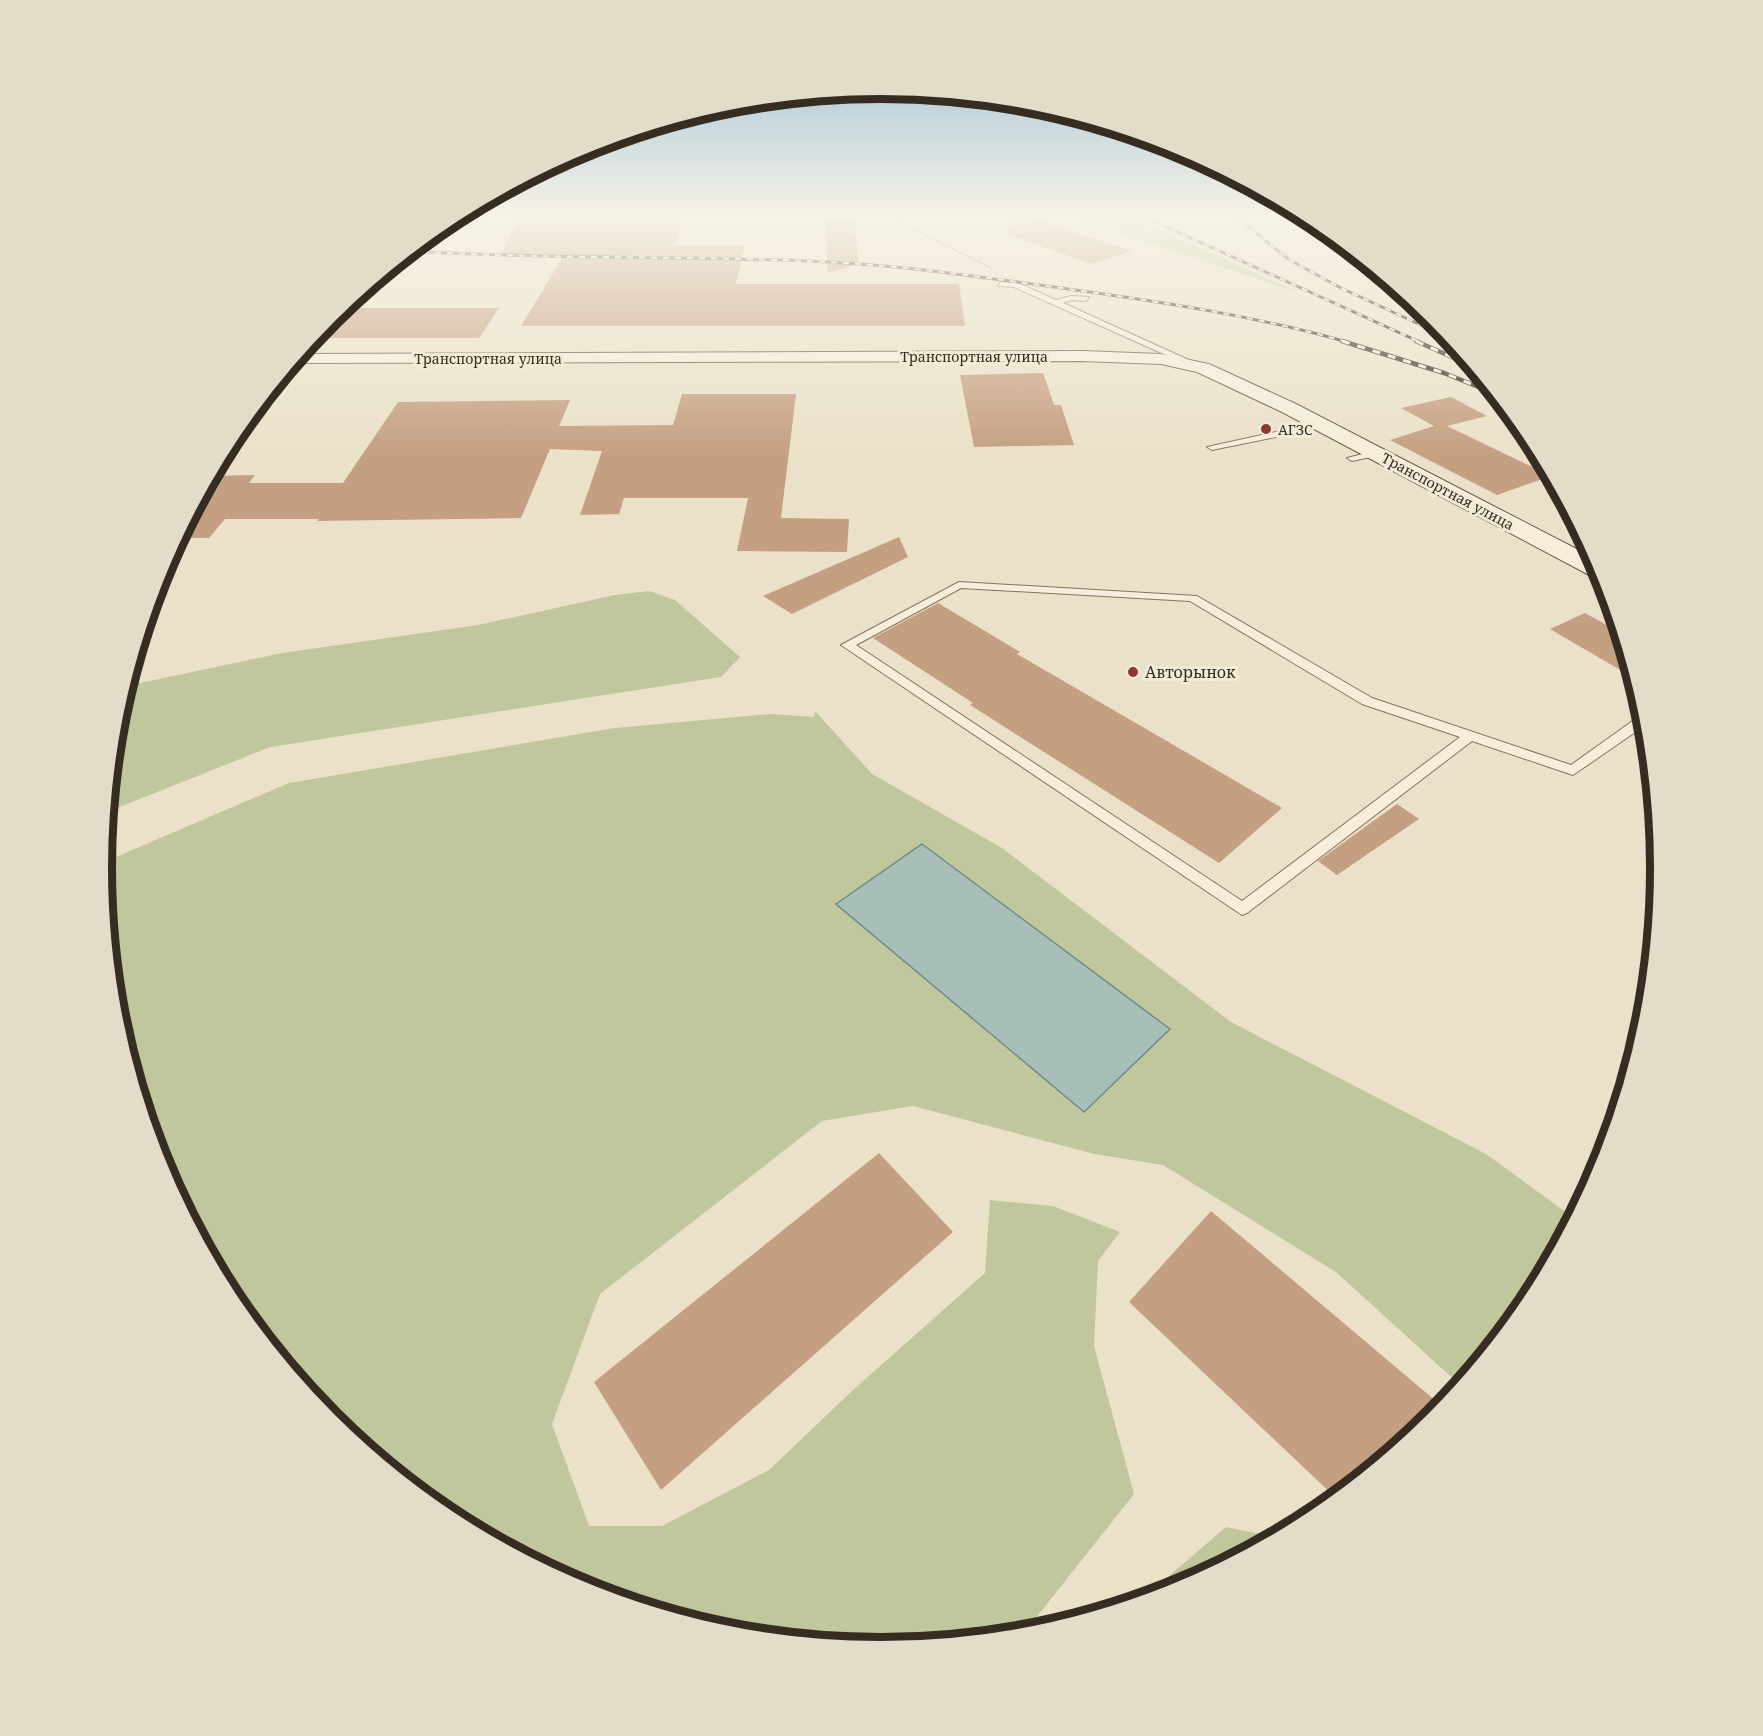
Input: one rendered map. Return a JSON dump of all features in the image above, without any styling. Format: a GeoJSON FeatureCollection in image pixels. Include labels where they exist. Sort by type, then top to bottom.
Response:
{"type":"FeatureCollection","features":[{"type":"Feature","properties":{"kind":"street","name":"Транспортная улица"},"geometry":{"type":"LineString","coordinates":[[305,359],[1082,356],[1161,359],[1203,368],[1379,452],[1588,564]]}},
{"type":"Feature","properties":{"kind":"lane"},"geometry":{"type":"LineString","coordinates":[[1043,295],[1203,368]]}},
{"type":"Feature","properties":{"kind":"lane"},"geometry":{"type":"LineString","coordinates":[[1056,303],[1071,298],[1086,299]]}},
{"type":"Feature","properties":{"kind":"lane"},"geometry":{"type":"LineString","coordinates":[[1212,447],[1322,425]]}},
{"type":"Feature","properties":{"kind":"lane"},"geometry":{"type":"LineString","coordinates":[[1352,458],[1379,452]]}},
{"type":"Feature","properties":{"kind":"lane"},"geometry":{"type":"LineString","coordinates":[[1470,736],[1242,909],[847,645],[959,585],[1193,598],[1367,701],[1572,770],[1637,724]]}},
{"type":"Feature","properties":{"kind":"green space"},"geometry":{"type":"Polygon","coordinates":[[[649,591],[675,600],[740,657],[721,677],[270,747],[115,809],[127,718],[135,684],[282,653],[478,625],[615,595],[649,591]]]}},
{"type":"Feature","properties":{"kind":"green space"},"geometry":{"type":"Polygon","coordinates":[[[815,711],[872,774],[1002,848],[1231,1022],[1486,1154],[1568,1214],[1521,1295],[1492,1336],[1455,1380],[1336,1272],[1163,1165],[1094,1154],[913,1106],[822,1121],[600,1294],[552,1424],[589,1526],[662,1526],[769,1470],[853,1390],[985,1273],[990,1200],[1053,1206],[1120,1232],[1098,1261],[1094,1346],[1134,1494],[1033,1622],[982,1630],[882,1637],[781,1630],[682,1611],[587,1578],[541,1558],[497,1534],[413,1478],[338,1412],[271,1336],[242,1295],[192,1208],[171,1162],[153,1115],[127,1018],[114,918],[112,859],[289,783],[615,728],[770,714],[814,717],[815,711]],[[922,844],[836,904],[1084,1112],[1169,1029],[922,844]]]}},
{"type":"Feature","properties":{"kind":"green space"},"geometry":{"type":"Polygon","coordinates":[[[1226,1527],[1264,1535],[1222,1558],[1159,1584],[1226,1527]]]}},
{"type":"Feature","properties":{"kind":"water"},"geometry":{"type":"Polygon","coordinates":[[[922,844],[1170,1029],[1084,1112],[836,904],[922,844]]]}},
{"type":"Feature","properties":{"kind":"building"},"geometry":{"type":"Polygon","coordinates":[[[540,295],[961,295],[965,326],[521,326],[540,295]]]}},
{"type":"Feature","properties":{"kind":"building"},"geometry":{"type":"Polygon","coordinates":[[[355,308],[499,308],[479,338],[325,338],[355,308]]]}},
{"type":"Feature","properties":{"kind":"building"},"geometry":{"type":"Polygon","coordinates":[[[1043,373],[1054,405],[1061,405],[1074,445],[974,447],[960,375],[1043,373]]]}},
{"type":"Feature","properties":{"kind":"building"},"geometry":{"type":"Polygon","coordinates":[[[682,394],[796,394],[781,518],[849,519],[847,552],[737,551],[748,498],[624,498],[619,514],[580,515],[602,451],[550,449],[521,518],[317,521],[319,519],[225,519],[209,538],[187,538],[220,476],[255,475],[249,483],[343,483],[398,402],[570,400],[559,426],[673,425],[682,394]]]}},
{"type":"Feature","properties":{"kind":"building"},"geometry":{"type":"Polygon","coordinates":[[[1451,397],[1487,416],[1447,426],[1539,470],[1544,479],[1497,495],[1390,440],[1434,426],[1401,408],[1451,397]]]}},
{"type":"Feature","properties":{"kind":"building"},"geometry":{"type":"Polygon","coordinates":[[[899,537],[908,557],[792,614],[763,596],[899,537]]]}},
{"type":"Feature","properties":{"kind":"building"},"geometry":{"type":"Polygon","coordinates":[[[938,603],[1020,652],[1017,654],[1282,808],[1219,863],[970,705],[973,703],[873,638],[938,603]]]}},
{"type":"Feature","properties":{"kind":"building"},"geometry":{"type":"Polygon","coordinates":[[[1585,613],[1612,628],[1625,673],[1550,629],[1585,613]]]}},
{"type":"Feature","properties":{"kind":"building"},"geometry":{"type":"Polygon","coordinates":[[[1397,804],[1419,819],[1337,875],[1318,861],[1397,804]]]}},
{"type":"Feature","properties":{"kind":"building"},"geometry":{"type":"Polygon","coordinates":[[[879,1153],[953,1232],[661,1490],[594,1382],[879,1153]]]}},
{"type":"Feature","properties":{"kind":"building"},"geometry":{"type":"Polygon","coordinates":[[[1211,1211],[1436,1401],[1389,1446],[1330,1492],[1129,1302],[1211,1211]]]}},
{"type":"Feature","properties":{"kind":"railway"},"geometry":{"type":"LineString","coordinates":[[1110,295],[1244,317],[1347,342]]}},
{"type":"Feature","properties":{"kind":"railway"},"geometry":{"type":"LineString","coordinates":[[1316,295],[1420,342]]}},
{"type":"Feature","properties":{"kind":"railway"},"geometry":{"type":"LineString","coordinates":[[1356,295],[1430,329]]}},
{"type":"Feature","properties":{"kind":"railway"},"geometry":{"type":"LineString","coordinates":[[1342,341],[1444,373],[1483,389]]}},
{"type":"Feature","properties":{"kind":"railway"},"geometry":{"type":"LineString","coordinates":[[1416,341],[1460,361]]}},
{"type":"Feature","properties":{"kind":"place","name":"АГЗС"},"geometry":{"type":"Point","coordinates":[1266,429]}},
{"type":"Feature","properties":{"kind":"place","name":"Авторынок"},"geometry":{"type":"Point","coordinates":[1133,672]}}]}
